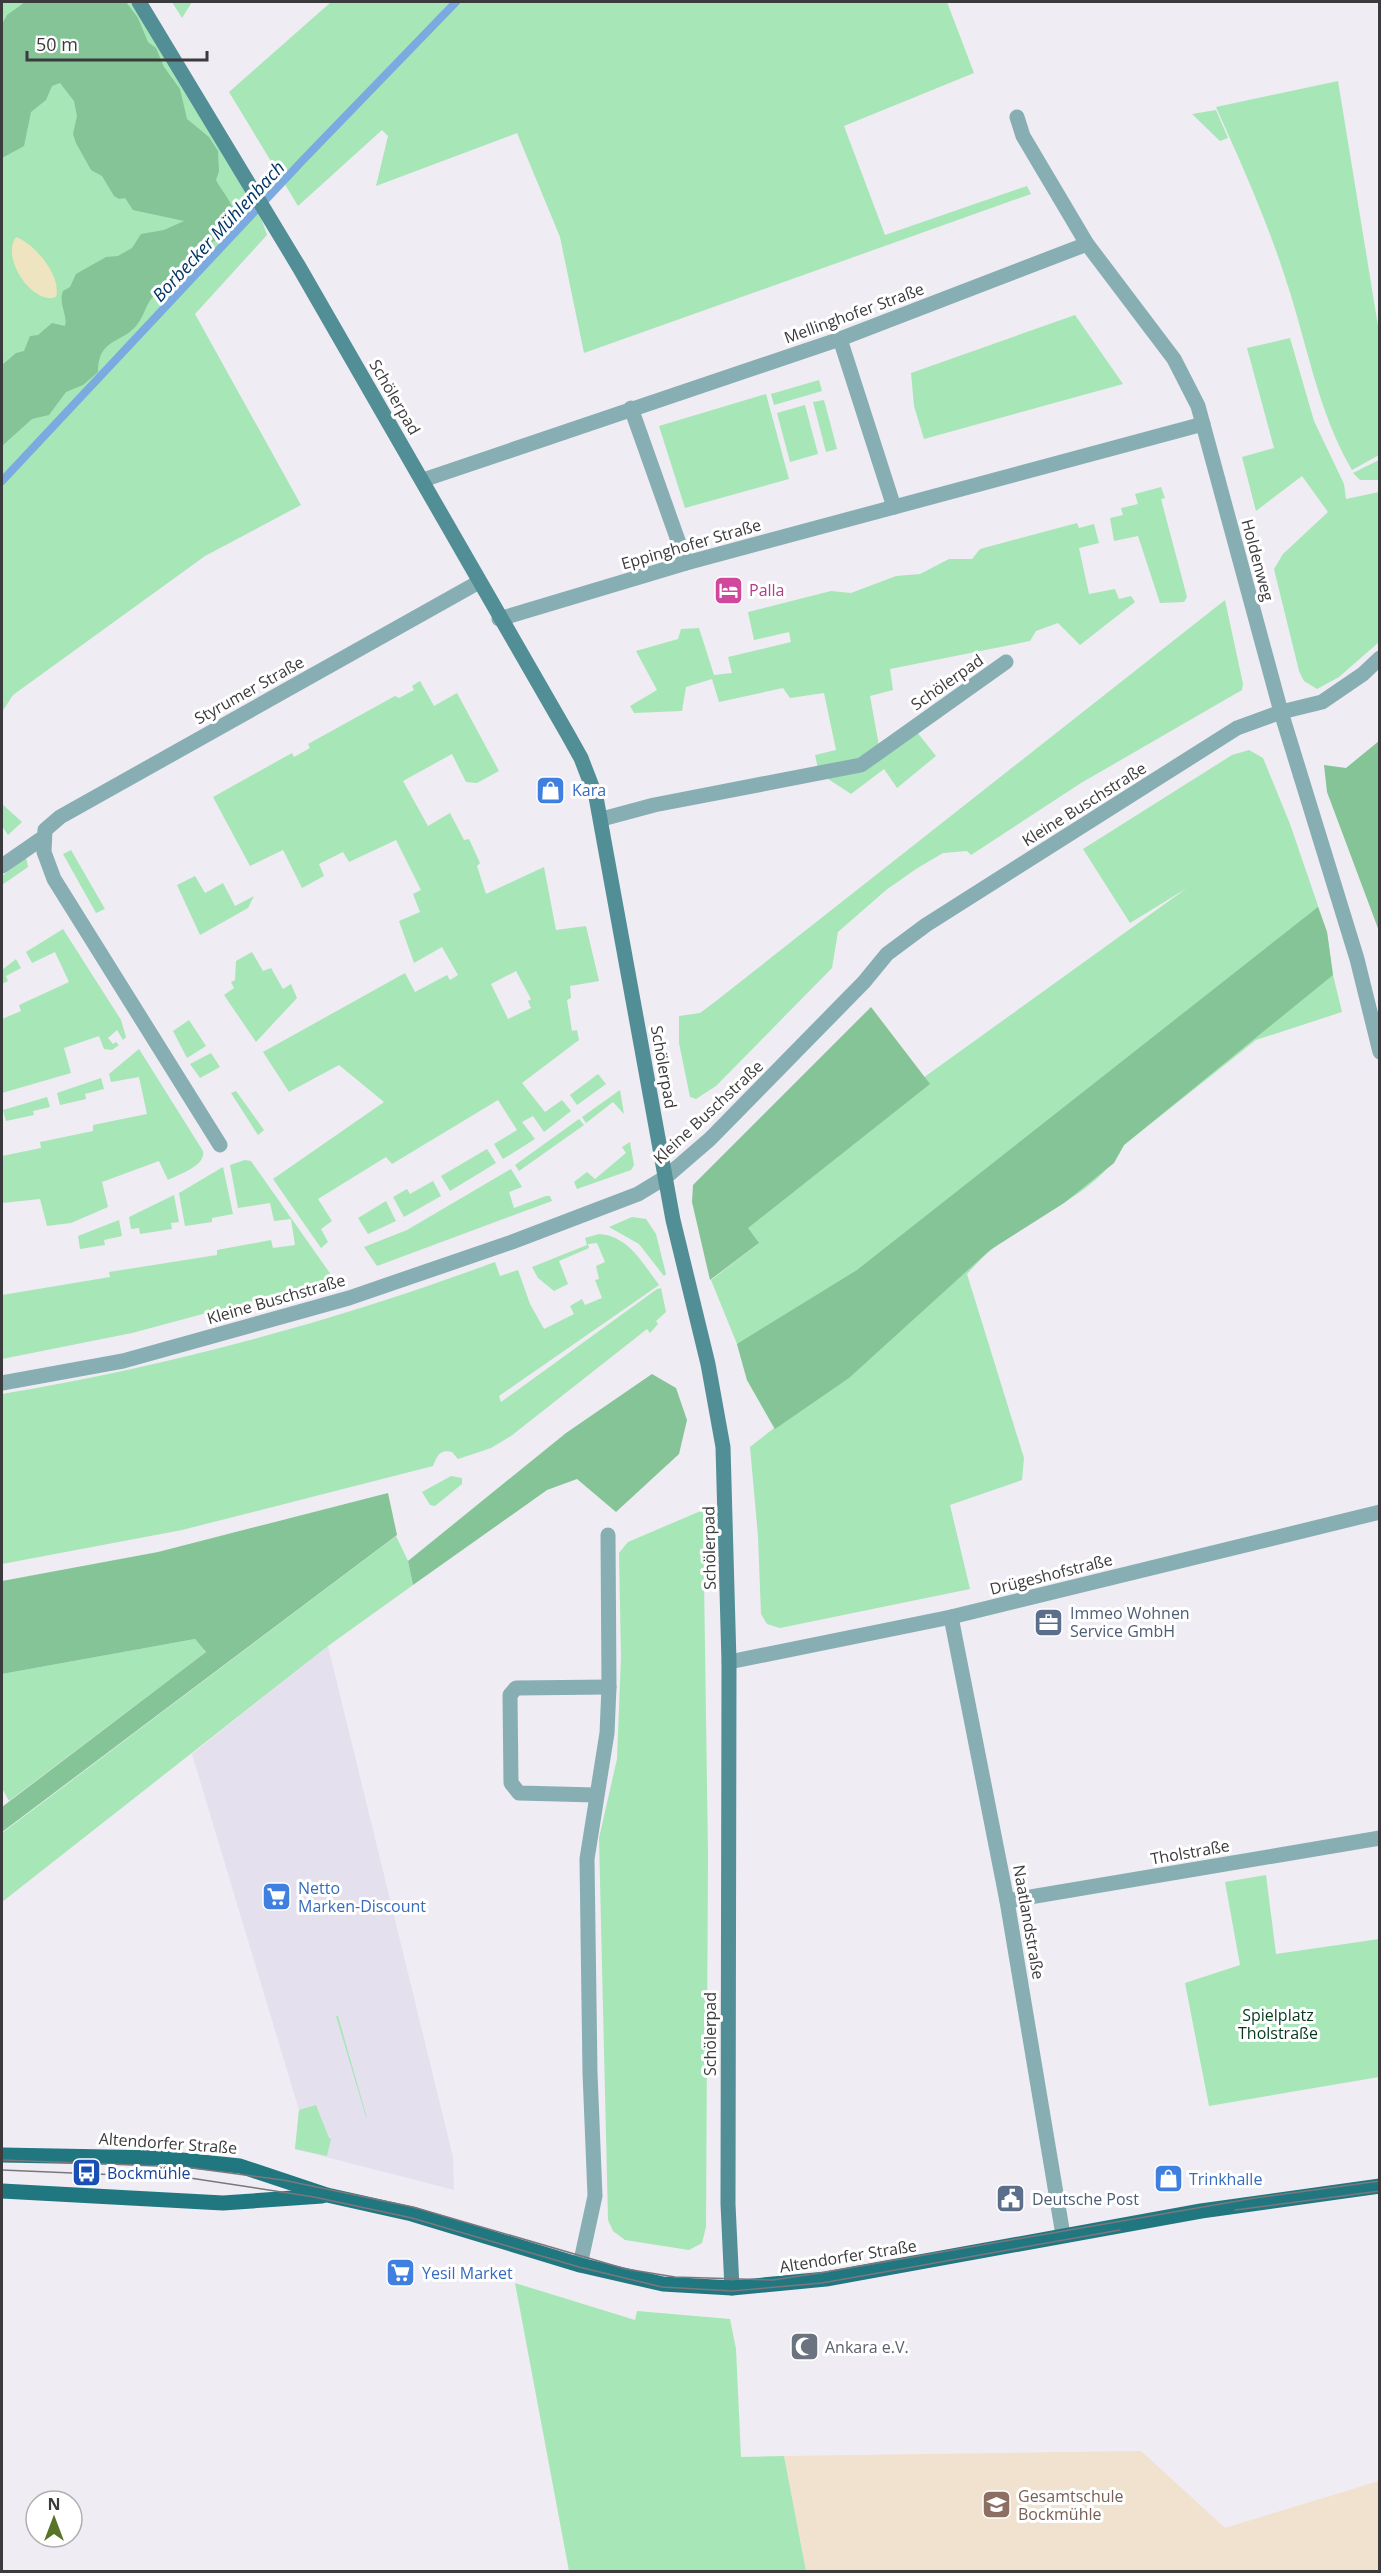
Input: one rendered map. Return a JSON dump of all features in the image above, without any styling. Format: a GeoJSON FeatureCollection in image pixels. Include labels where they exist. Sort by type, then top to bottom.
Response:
{"type":"FeatureCollection","features":[{"type":"Feature","properties":{"kind":"main road","name":"Altendorfer Straße"},"geometry":{"type":"LineString","coordinates":[[2,2154],[119,2156],[202,2161],[253,2169],[327,2195],[411,2214],[580,2265],[663,2284],[732,2288],[826,2279],[1064,2235],[1307,2194],[1380,2186]]}},
{"type":"Feature","properties":{"kind":"main road","name":"Altendorfer Straße"},"geometry":{"type":"LineString","coordinates":[[2,2191],[223,2203],[251,2203],[327,2195]]}},
{"type":"Feature","properties":{"kind":"street","name":"Schölerpad"},"geometry":{"type":"LineString","coordinates":[[139,2],[423,480],[499,619],[581,758],[602,819],[666,1177],[721,1430],[726,1495],[729,1662],[728,2204],[732,2288]]}},
{"type":"Feature","properties":{"kind":"street","name":"Holdenweg"},"geometry":{"type":"LineString","coordinates":[[1017,117],[1023,136],[1087,244],[1174,359],[1188,383],[1203,424],[1281,712],[1357,959],[1380,1052]]}},
{"type":"Feature","properties":{"kind":"street","name":"Mellinghofer Straße"},"geometry":{"type":"LineString","coordinates":[[423,480],[840,339],[1087,244]]}},
{"type":"Feature","properties":{"kind":"street"},"geometry":{"type":"LineString","coordinates":[[840,339],[894,507]]}},
{"type":"Feature","properties":{"kind":"street"},"geometry":{"type":"LineString","coordinates":[[631,408],[686,563]]}},
{"type":"Feature","properties":{"kind":"street","name":"Eppinghofer Straße"},"geometry":{"type":"LineString","coordinates":[[499,619],[686,563],[1203,424]]}},
{"type":"Feature","properties":{"kind":"street","name":"Styrumer Straße"},"geometry":{"type":"LineString","coordinates":[[2,866],[44,837],[48,825],[60,817],[479,582]]}},
{"type":"Feature","properties":{"kind":"street","name":"Kleine Buschstraße"},"geometry":{"type":"LineString","coordinates":[[2,1383],[123,1361],[360,1294],[512,1242],[638,1194],[666,1177],[710,1139],[830,1018],[887,954],[926,925],[1237,728],[1281,712],[1322,702],[1363,675],[1380,658]]}},
{"type":"Feature","properties":{"kind":"street","name":"Schölerpad"},"geometry":{"type":"LineString","coordinates":[[602,819],[654,805],[861,765],[1006,663]]}},
{"type":"Feature","properties":{"kind":"street"},"geometry":{"type":"LineString","coordinates":[[44,837],[46,859],[54,879],[220,1145]]}},
{"type":"Feature","properties":{"kind":"street","name":"Drügeshofstraße"},"geometry":{"type":"LineString","coordinates":[[729,1662],[951,1617],[1380,1512]]}},
{"type":"Feature","properties":{"kind":"street"},"geometry":{"type":"LineString","coordinates":[[580,2265],[595,2196],[590,2073],[587,1859],[595,1795],[607,1733],[608,1535]]}},
{"type":"Feature","properties":{"kind":"street","name":"Naatlandstraße"},"geometry":{"type":"LineString","coordinates":[[951,1617],[1007,1901],[1064,2235]]}},
{"type":"Feature","properties":{"kind":"street"},"geometry":{"type":"LineString","coordinates":[[595,1795],[519,1793],[511,1782],[510,1695],[516,1688],[609,1687]]}},
{"type":"Feature","properties":{"kind":"street","name":"Tholstraße"},"geometry":{"type":"LineString","coordinates":[[1007,1901],[1380,1838]]}},
{"type":"Feature","properties":{"kind":"shaded area"},"geometry":{"type":"Polygon","coordinates":[[[328,1646],[453,2157],[454,2190],[295,2149],[299,2110],[192,1754],[328,1646]]]}},
{"type":"Feature","properties":{"kind":"shaded area","name":"Gesamtschule Bockmühle"},"geometry":{"type":"Polygon","coordinates":[[[1141,2451],[1225,2528],[1379,2481],[1379,2571],[806,2571],[784,2456],[1141,2451]]]}},
{"type":"Feature","properties":{"kind":"green space"},"geometry":{"type":"Polygon","coordinates":[[[3,2],[140,2],[252,192],[267,235],[195,314],[301,505],[205,556],[13,695],[2,712],[3,2]]]}},
{"type":"Feature","properties":{"kind":"green space"},"geometry":{"type":"Polygon","coordinates":[[[25,2],[126,2],[138,18],[148,42],[156,48],[164,67],[180,89],[187,119],[209,137],[218,151],[219,171],[216,180],[234,210],[235,221],[226,234],[201,250],[183,281],[157,293],[149,302],[136,326],[106,347],[99,361],[98,372],[83,385],[66,392],[49,415],[32,419],[2,446],[2,365],[16,353],[24,351],[30,336],[38,335],[52,323],[65,326],[63,291],[70,287],[76,274],[106,257],[118,256],[132,248],[141,234],[164,230],[184,221],[133,210],[125,198],[119,199],[114,196],[102,176],[91,170],[76,143],[73,134],[77,116],[74,101],[60,83],[52,86],[46,100],[31,112],[24,146],[2,158],[2,24],[7,15],[25,2]]]}},
{"type":"Feature","properties":{"kind":"green space"},"geometry":{"type":"Polygon","coordinates":[[[172,2],[192,2],[182,18],[172,2]]]}},
{"type":"Feature","properties":{"kind":"green space"},"geometry":{"type":"Polygon","coordinates":[[[331,2],[947,2],[974,73],[844,126],[885,235],[1027,186],[1031,194],[584,353],[560,237],[517,133],[376,186],[388,136],[382,130],[298,206],[229,92],[331,2]]]}},
{"type":"Feature","properties":{"kind":"green space"},"geometry":{"type":"Polygon","coordinates":[[[1338,81],[1379,332],[1379,455],[1352,470],[1321,400],[1293,301],[1270,233],[1216,107],[1338,81]]]}},
{"type":"Feature","properties":{"kind":"green space"},"geometry":{"type":"Polygon","coordinates":[[[1216,110],[1228,138],[1220,141],[1192,114],[1216,110]]]}},
{"type":"Feature","properties":{"kind":"green space"},"geometry":{"type":"Polygon","coordinates":[[[1075,315],[1123,384],[924,439],[914,406],[911,373],[1075,315]]]}},
{"type":"Feature","properties":{"kind":"green space"},"geometry":{"type":"Polygon","coordinates":[[[1290,338],[1314,421],[1344,484],[1346,499],[1379,492],[1379,642],[1339,677],[1317,689],[1304,681],[1299,671],[1274,569],[1283,554],[1328,512],[1302,476],[1256,511],[1242,457],[1274,448],[1247,348],[1290,338]]]}},
{"type":"Feature","properties":{"kind":"green space"},"geometry":{"type":"Polygon","coordinates":[[[819,380],[822,391],[774,405],[771,394],[819,380]]]}},
{"type":"Feature","properties":{"kind":"green space"},"geometry":{"type":"Polygon","coordinates":[[[766,394],[789,479],[685,508],[659,426],[766,394]]]}},
{"type":"Feature","properties":{"kind":"green space"},"geometry":{"type":"Polygon","coordinates":[[[824,400],[837,449],[826,452],[813,402],[824,400]]]}},
{"type":"Feature","properties":{"kind":"green space"},"geometry":{"type":"Polygon","coordinates":[[[805,405],[818,454],[790,462],[777,413],[805,405]]]}},
{"type":"Feature","properties":{"kind":"green space"},"geometry":{"type":"Polygon","coordinates":[[[1379,460],[1379,480],[1360,480],[1353,473],[1379,460]]]}},
{"type":"Feature","properties":{"kind":"green space"},"geometry":{"type":"Polygon","coordinates":[[[1161,487],[1165,498],[1161,499],[1187,597],[1184,602],[1160,603],[1138,536],[1114,541],[1110,518],[1123,515],[1121,508],[1138,504],[1135,494],[1161,487]]]}},
{"type":"Feature","properties":{"kind":"green space"},"geometry":{"type":"Polygon","coordinates":[[[1077,523],[1079,528],[1094,524],[1099,543],[1079,548],[1089,594],[1115,589],[1119,599],[1131,596],[1135,602],[1080,645],[1058,623],[1036,631],[1030,641],[890,669],[893,690],[870,696],[881,757],[917,732],[936,756],[897,788],[884,769],[851,794],[819,773],[815,755],[836,750],[824,693],[790,698],[783,688],[719,702],[712,679],[686,687],[682,711],[634,713],[630,706],[657,690],[636,651],[678,639],[681,629],[699,628],[714,675],[732,673],[728,657],[791,642],[789,632],[754,640],[748,612],[831,591],[851,593],[896,576],[920,574],[949,559],[972,559],[980,549],[1077,523]]]}},
{"type":"Feature","properties":{"kind":"green space"},"geometry":{"type":"Polygon","coordinates":[[[1225,600],[1243,684],[1242,690],[1081,783],[971,855],[967,851],[943,853],[886,890],[838,932],[832,968],[716,1086],[696,1099],[690,1097],[679,1043],[679,1016],[700,1013],[716,1001],[1225,600]]]}},
{"type":"Feature","properties":{"kind":"green space"},"geometry":{"type":"Polygon","coordinates":[[[420,681],[434,706],[457,693],[499,771],[477,783],[466,782],[452,754],[403,781],[428,826],[450,813],[464,840],[469,839],[480,863],[477,866],[486,894],[544,867],[556,930],[586,926],[599,981],[570,986],[571,998],[567,1000],[572,1031],[577,1030],[579,1040],[522,1083],[545,1112],[562,1100],[571,1111],[544,1132],[533,1116],[522,1122],[535,1139],[503,1159],[494,1144],[517,1130],[498,1100],[392,1164],[386,1157],[318,1199],[332,1221],[321,1229],[328,1242],[321,1248],[273,1179],[384,1102],[339,1065],[289,1092],[263,1052],[405,973],[415,992],[447,975],[450,980],[458,975],[442,947],[414,963],[399,921],[420,912],[413,894],[421,890],[396,840],[349,862],[343,852],[319,864],[324,876],[302,888],[283,850],[250,866],[213,797],[292,753],[294,757],[310,748],[308,744],[395,696],[399,698],[414,690],[412,686],[420,681]],[[516,971],[491,984],[508,1019],[531,1008],[528,1001],[531,999],[516,971]]]}},
{"type":"Feature","properties":{"kind":"green space"},"geometry":{"type":"Polygon","coordinates":[[[1379,741],[1379,931],[1327,792],[1324,765],[1346,768],[1379,741]]]}},
{"type":"Feature","properties":{"kind":"green space"},"geometry":{"type":"Polygon","coordinates":[[[1249,750],[1263,758],[1290,824],[1327,932],[1333,975],[1342,1012],[1256,1040],[1124,1145],[1112,1163],[1081,1192],[1007,1238],[967,1274],[1024,1458],[1022,1480],[950,1505],[970,1589],[780,1628],[767,1624],[761,1614],[758,1536],[750,1447],[774,1428],[747,1380],[737,1344],[711,1280],[758,1244],[745,1229],[923,1078],[1187,888],[1130,923],[1083,849],[1232,755],[1249,750]]]}},
{"type":"Feature","properties":{"kind":"green space"},"geometry":{"type":"Polygon","coordinates":[[[2,804],[22,822],[8,835],[2,826],[2,804]]]}},
{"type":"Feature","properties":{"kind":"green space"},"geometry":{"type":"Polygon","coordinates":[[[71,850],[105,909],[96,913],[63,854],[71,850]]]}},
{"type":"Feature","properties":{"kind":"green space"},"geometry":{"type":"Polygon","coordinates":[[[26,857],[28,867],[2,885],[2,876],[26,857]]]}},
{"type":"Feature","properties":{"kind":"green space"},"geometry":{"type":"Polygon","coordinates":[[[195,876],[205,893],[223,883],[235,906],[254,896],[248,908],[200,935],[177,885],[195,876]]]}},
{"type":"Feature","properties":{"kind":"green space"},"geometry":{"type":"Polygon","coordinates":[[[1318,907],[1327,932],[1333,975],[1124,1145],[1114,1163],[1064,1203],[990,1250],[849,1378],[775,1429],[747,1380],[737,1344],[857,1270],[1318,907]]]}},
{"type":"Feature","properties":{"kind":"green space"},"geometry":{"type":"Polygon","coordinates":[[[63,929],[121,1020],[126,1037],[123,1040],[117,1030],[108,1038],[113,1044],[116,1042],[119,1045],[112,1050],[104,1049],[99,1036],[64,1048],[71,1073],[2,1093],[2,1019],[21,1011],[19,1005],[69,982],[55,952],[32,963],[26,952],[63,929]]]}},
{"type":"Feature","properties":{"kind":"green space"},"geometry":{"type":"Polygon","coordinates":[[[252,952],[263,971],[271,968],[283,989],[291,984],[297,998],[256,1042],[224,995],[234,988],[231,982],[235,980],[236,961],[252,952]]]}},
{"type":"Feature","properties":{"kind":"green space"},"geometry":{"type":"Polygon","coordinates":[[[16,959],[21,968],[6,976],[8,981],[2,984],[2,970],[16,959]]]}},
{"type":"Feature","properties":{"kind":"green space"},"geometry":{"type":"Polygon","coordinates":[[[871,1007],[930,1084],[748,1228],[759,1243],[710,1280],[692,1202],[693,1185],[871,1007]]]}},
{"type":"Feature","properties":{"kind":"green space"},"geometry":{"type":"Polygon","coordinates":[[[189,1020],[206,1046],[187,1058],[173,1031],[189,1020]]]}},
{"type":"Feature","properties":{"kind":"green space"},"geometry":{"type":"Polygon","coordinates":[[[139,1049],[203,1151],[200,1161],[191,1169],[168,1180],[159,1161],[102,1182],[108,1207],[71,1223],[47,1226],[40,1199],[2,1203],[2,1156],[41,1148],[40,1142],[93,1131],[93,1125],[147,1114],[139,1077],[111,1082],[109,1074],[139,1049]]]}},
{"type":"Feature","properties":{"kind":"green space"},"geometry":{"type":"Polygon","coordinates":[[[211,1053],[220,1067],[200,1078],[190,1064],[211,1053]]]}},
{"type":"Feature","properties":{"kind":"green space"},"geometry":{"type":"Polygon","coordinates":[[[598,1074],[606,1084],[577,1105],[570,1095],[598,1074]]]}},
{"type":"Feature","properties":{"kind":"green space"},"geometry":{"type":"Polygon","coordinates":[[[101,1078],[104,1089],[85,1094],[86,1099],[60,1105],[57,1093],[101,1078]]]}},
{"type":"Feature","properties":{"kind":"green space"},"geometry":{"type":"Polygon","coordinates":[[[620,1090],[624,1114],[613,1102],[586,1123],[582,1117],[620,1090]]]}},
{"type":"Feature","properties":{"kind":"green space"},"geometry":{"type":"Polygon","coordinates":[[[236,1091],[264,1130],[258,1135],[231,1093],[236,1091]]]}},
{"type":"Feature","properties":{"kind":"green space"},"geometry":{"type":"Polygon","coordinates":[[[47,1097],[50,1107],[33,1111],[34,1115],[6,1121],[3,1110],[47,1097]]]}},
{"type":"Feature","properties":{"kind":"green space"},"geometry":{"type":"Polygon","coordinates":[[[579,1119],[584,1125],[519,1171],[515,1165],[579,1119]]]}},
{"type":"Feature","properties":{"kind":"green space"},"geometry":{"type":"Polygon","coordinates":[[[630,1142],[634,1165],[631,1170],[577,1189],[574,1182],[587,1172],[595,1179],[626,1153],[622,1147],[630,1142]]]}},
{"type":"Feature","properties":{"kind":"green space"},"geometry":{"type":"Polygon","coordinates":[[[487,1149],[496,1163],[450,1191],[441,1176],[487,1149]]]}},
{"type":"Feature","properties":{"kind":"green space"},"geometry":{"type":"Polygon","coordinates":[[[245,1160],[251,1161],[334,1279],[132,1333],[2,1359],[2,1295],[110,1277],[109,1272],[217,1255],[217,1250],[271,1240],[273,1248],[295,1245],[291,1219],[274,1221],[270,1203],[238,1208],[230,1165],[245,1160]]]}},
{"type":"Feature","properties":{"kind":"green space"},"geometry":{"type":"Polygon","coordinates":[[[223,1167],[233,1214],[212,1218],[212,1222],[185,1226],[179,1193],[223,1167]]]}},
{"type":"Feature","properties":{"kind":"green space"},"geometry":{"type":"Polygon","coordinates":[[[511,1169],[522,1187],[509,1192],[514,1208],[546,1196],[550,1196],[552,1201],[377,1266],[364,1247],[407,1230],[511,1169]]]}},
{"type":"Feature","properties":{"kind":"green space"},"geometry":{"type":"Polygon","coordinates":[[[433,1181],[441,1196],[404,1217],[393,1197],[407,1189],[410,1194],[433,1181]]]}},
{"type":"Feature","properties":{"kind":"green space"},"geometry":{"type":"Polygon","coordinates":[[[174,1195],[179,1222],[171,1223],[172,1229],[140,1234],[139,1228],[131,1229],[129,1217],[174,1195]]]}},
{"type":"Feature","properties":{"kind":"green space"},"geometry":{"type":"Polygon","coordinates":[[[386,1201],[396,1221],[368,1234],[358,1218],[386,1201]]]}},
{"type":"Feature","properties":{"kind":"green space"},"geometry":{"type":"Polygon","coordinates":[[[632,1217],[646,1219],[656,1234],[666,1274],[664,1276],[639,1244],[609,1227],[632,1217]]]}},
{"type":"Feature","properties":{"kind":"green space"},"geometry":{"type":"Polygon","coordinates":[[[119,1220],[122,1236],[104,1240],[105,1245],[80,1249],[78,1236],[119,1220]]]}},
{"type":"Feature","properties":{"kind":"green space"},"geometry":{"type":"Polygon","coordinates":[[[599,1234],[610,1236],[627,1245],[659,1285],[499,1396],[501,1402],[657,1289],[661,1288],[666,1312],[656,1321],[658,1324],[650,1333],[647,1329],[511,1436],[491,1448],[458,1459],[452,1452],[444,1452],[439,1454],[433,1466],[182,1530],[2,1564],[2,1394],[127,1370],[252,1340],[374,1304],[495,1262],[500,1276],[518,1270],[530,1304],[544,1329],[574,1314],[570,1306],[582,1299],[585,1305],[602,1298],[595,1280],[599,1279],[596,1266],[605,1262],[597,1243],[588,1244],[589,1248],[559,1261],[568,1284],[554,1291],[538,1278],[532,1267],[587,1245],[585,1238],[599,1234]]]}},
{"type":"Feature","properties":{"kind":"green space"},"geometry":{"type":"Polygon","coordinates":[[[652,1374],[676,1388],[687,1420],[679,1454],[616,1512],[577,1479],[547,1490],[413,1585],[408,1561],[566,1433],[652,1374]]]}},
{"type":"Feature","properties":{"kind":"green space"},"geometry":{"type":"Polygon","coordinates":[[[451,1476],[462,1478],[462,1484],[435,1506],[430,1505],[422,1492],[451,1476]]]}},
{"type":"Feature","properties":{"kind":"green space"},"geometry":{"type":"Polygon","coordinates":[[[388,1493],[397,1535],[2,1832],[2,1807],[206,1652],[195,1639],[2,1674],[2,1581],[158,1552],[388,1493]]]}},
{"type":"Feature","properties":{"kind":"green space"},"geometry":{"type":"Polygon","coordinates":[[[703,1510],[708,1854],[706,2227],[702,2243],[689,2250],[625,2240],[613,2231],[608,2220],[599,1838],[617,1759],[621,1657],[619,1553],[628,1542],[703,1510]]]}},
{"type":"Feature","properties":{"kind":"green space"},"geometry":{"type":"Polygon","coordinates":[[[396,1536],[408,1561],[413,1585],[328,1646],[2,1902],[2,1833],[396,1536]]]}},
{"type":"Feature","properties":{"kind":"green space"},"geometry":{"type":"Polygon","coordinates":[[[195,1639],[206,1652],[9,1801],[2,1788],[2,1674],[195,1639]]]}},
{"type":"Feature","properties":{"kind":"green space","name":"Spielplatz Tholstraße"},"geometry":{"type":"Polygon","coordinates":[[[1266,1875],[1276,1954],[1379,1939],[1379,2077],[1209,2106],[1185,1983],[1240,1965],[1225,1882],[1266,1875]]]}},
{"type":"Feature","properties":{"kind":"green space"},"geometry":{"type":"Polygon","coordinates":[[[336,2016],[338,2016],[367,2118],[366,2117],[336,2016]]]}},
{"type":"Feature","properties":{"kind":"green space"},"geometry":{"type":"Polygon","coordinates":[[[316,2105],[331,2139],[327,2156],[295,2149],[299,2110],[316,2105]]]}},
{"type":"Feature","properties":{"kind":"green space"},"geometry":{"type":"Polygon","coordinates":[[[515,2283],[635,2320],[637,2311],[730,2319],[736,2349],[741,2457],[784,2456],[806,2571],[569,2571],[515,2283]]]}},
{"type":"Feature","properties":{"kind":"sand"},"geometry":{"type":"Polygon","coordinates":[[[16,237],[31,246],[51,271],[57,289],[56,297],[47,298],[38,295],[22,279],[12,257],[12,246],[16,237]]]}},
{"type":"Feature","properties":{"kind":"waterway","name":"Borbecker Mühlenbach"},"geometry":{"type":"LineString","coordinates":[[2,481],[303,160],[456,2]]}},
{"type":"Feature","properties":{"kind":"tram line"},"geometry":{"type":"LineString","coordinates":[[2,2160],[185,2167],[283,2180],[413,2207],[626,2269],[675,2277],[773,2280],[1255,2198],[1380,2181]]}},
{"type":"Feature","properties":{"kind":"tram line"},"geometry":{"type":"LineString","coordinates":[[2,2170],[190,2178],[314,2197],[412,2218],[579,2267],[662,2287],[732,2291],[822,2283],[1120,2230]]}},
{"type":"Feature","properties":{"kind":"tram line"},"geometry":{"type":"LineString","coordinates":[[1235,2210],[1380,2191]]}},
{"type":"Feature","properties":{"kind":"place","name":"Palla"},"geometry":{"type":"Point","coordinates":[728,590]}},
{"type":"Feature","properties":{"kind":"place","name":"Kara"},"geometry":{"type":"Point","coordinates":[551,790]}},
{"type":"Feature","properties":{"kind":"place","name":"Immeo Wohnen Service GmbH"},"geometry":{"type":"Point","coordinates":[1049,1622]}},
{"type":"Feature","properties":{"kind":"place","name":"Netto Marken-Discount"},"geometry":{"type":"Point","coordinates":[277,1897]}},
{"type":"Feature","properties":{"kind":"place","name":"Bockmühle"},"geometry":{"type":"Point","coordinates":[86,2173]}},
{"type":"Feature","properties":{"kind":"place","name":"Trinkhalle"},"geometry":{"type":"Point","coordinates":[1168,2179]}},
{"type":"Feature","properties":{"kind":"place","name":"Deutsche Post"},"geometry":{"type":"Point","coordinates":[1011,2199]}},
{"type":"Feature","properties":{"kind":"place","name":"Yesil Market"},"geometry":{"type":"Point","coordinates":[401,2273]}},
{"type":"Feature","properties":{"kind":"place","name":"Ankara e.V."},"geometry":{"type":"Point","coordinates":[804,2347]}},
{"type":"Feature","properties":{"kind":"place","name":"Gesamtschule Bockmühle"},"geometry":{"type":"Point","coordinates":[997,2505]}}]}
